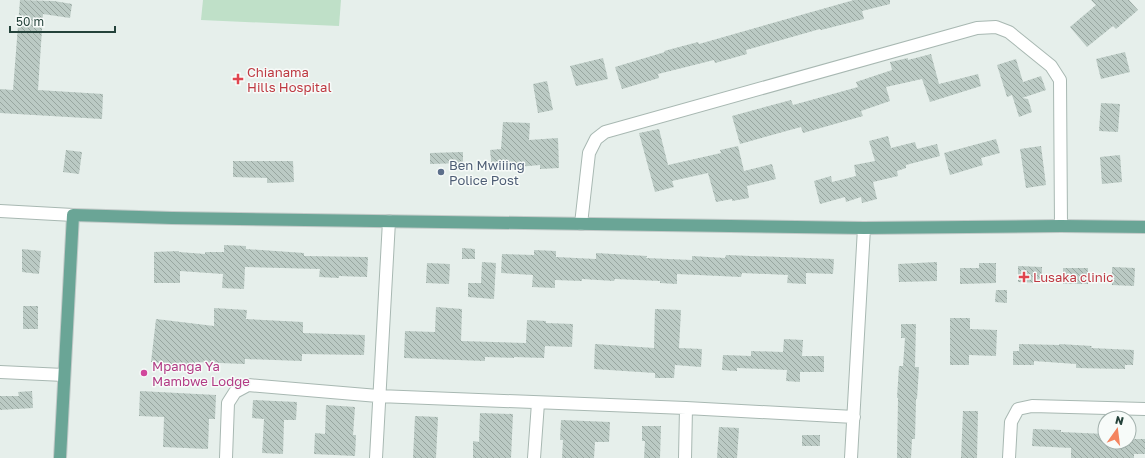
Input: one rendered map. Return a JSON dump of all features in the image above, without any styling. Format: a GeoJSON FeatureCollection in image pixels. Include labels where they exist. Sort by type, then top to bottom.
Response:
{"type":"FeatureCollection","features":[{"type":"Feature","properties":{"kind":"main road"},"geometry":{"type":"LineString","coordinates":[[60,458],[73,215],[172,218],[864,228],[1061,226],[1145,228]]}},
{"type":"Feature","properties":{"kind":"street"},"geometry":{"type":"LineString","coordinates":[[581,224],[589,153],[596,139],[605,132],[977,28],[996,26],[1010,32],[1051,66],[1060,80],[1061,226]]}},
{"type":"Feature","properties":{"kind":"street"},"geometry":{"type":"LineString","coordinates":[[0,211],[73,215]]}},
{"type":"Feature","properties":{"kind":"street"},"geometry":{"type":"LineString","coordinates":[[376,458],[378,396],[389,221]]}},
{"type":"Feature","properties":{"kind":"street"},"geometry":{"type":"LineString","coordinates":[[851,458],[864,228]]}},
{"type":"Feature","properties":{"kind":"street"},"geometry":{"type":"LineString","coordinates":[[0,372],[64,375]]}},
{"type":"Feature","properties":{"kind":"street"},"geometry":{"type":"LineString","coordinates":[[226,458],[228,403],[235,392],[248,385],[378,396],[686,408],[854,417]]}},
{"type":"Feature","properties":{"kind":"street"},"geometry":{"type":"LineString","coordinates":[[534,458],[538,403]]}},
{"type":"Feature","properties":{"kind":"street"},"geometry":{"type":"LineString","coordinates":[[1009,458],[1011,422],[1018,409],[1032,406],[1145,409]]}},
{"type":"Feature","properties":{"kind":"street"},"geometry":{"type":"LineString","coordinates":[[685,458],[686,408]]}},
{"type":"Feature","properties":{"kind":"green space"},"geometry":{"type":"Polygon","coordinates":[[[203,0],[341,0],[339,26],[201,20],[203,0]]]}},
{"type":"Feature","properties":{"kind":"building"},"geometry":{"type":"Polygon","coordinates":[[[20,0],[54,1],[72,4],[70,18],[43,14],[38,90],[103,94],[102,119],[0,113],[0,89],[13,90],[20,0]]]}},
{"type":"Feature","properties":{"kind":"building"},"geometry":{"type":"Polygon","coordinates":[[[854,0],[890,0],[890,4],[862,11],[864,19],[820,29],[746,50],[747,54],[715,63],[714,60],[658,74],[659,78],[622,89],[615,67],[665,52],[664,51],[698,42],[699,44],[854,0]]]}},
{"type":"Feature","properties":{"kind":"building"},"geometry":{"type":"Polygon","coordinates":[[[1091,0],[1129,0],[1138,10],[1116,29],[1113,26],[1087,47],[1070,27],[1096,5],[1091,0]]]}},
{"type":"Feature","properties":{"kind":"building"},"geometry":{"type":"Polygon","coordinates":[[[1125,52],[1130,72],[1101,79],[1096,59],[1125,52]]]}},
{"type":"Feature","properties":{"kind":"building"},"geometry":{"type":"Polygon","coordinates":[[[931,54],[939,84],[978,74],[981,86],[930,102],[922,79],[886,87],[890,101],[861,111],[863,116],[803,133],[801,127],[740,144],[732,116],[791,100],[793,105],[858,87],[856,82],[892,70],[890,62],[908,58],[908,60],[931,54]]]}},
{"type":"Feature","properties":{"kind":"building"},"geometry":{"type":"Polygon","coordinates":[[[603,58],[608,79],[576,86],[570,66],[603,58]]]}},
{"type":"Feature","properties":{"kind":"building"},"geometry":{"type":"Polygon","coordinates":[[[1016,59],[1023,82],[1041,76],[1046,90],[1022,98],[1028,99],[1032,112],[1019,117],[1012,95],[1007,97],[997,65],[1016,59]]]}},
{"type":"Feature","properties":{"kind":"building"},"geometry":{"type":"Polygon","coordinates":[[[547,81],[553,110],[538,113],[533,84],[547,81]]]}},
{"type":"Feature","properties":{"kind":"building"},"geometry":{"type":"Polygon","coordinates":[[[1101,103],[1120,104],[1118,132],[1099,131],[1101,103]]]}},
{"type":"Feature","properties":{"kind":"building"},"geometry":{"type":"Polygon","coordinates":[[[503,122],[530,123],[529,140],[558,138],[559,168],[540,169],[540,165],[492,169],[490,150],[501,149],[503,122]]]}},
{"type":"Feature","properties":{"kind":"building"},"geometry":{"type":"Polygon","coordinates":[[[659,129],[668,165],[721,153],[720,150],[738,146],[744,171],[772,164],[776,179],[747,186],[749,198],[732,201],[732,199],[716,202],[708,173],[672,181],[674,187],[655,192],[639,133],[659,129]]]}},
{"type":"Feature","properties":{"kind":"building"},"geometry":{"type":"Polygon","coordinates":[[[888,136],[891,148],[915,142],[917,149],[937,144],[940,156],[906,165],[906,168],[897,171],[898,176],[873,182],[877,199],[862,203],[861,197],[846,202],[845,197],[820,204],[814,181],[831,176],[832,182],[856,176],[854,165],[875,161],[869,141],[888,136]]]}},
{"type":"Feature","properties":{"kind":"building"},"geometry":{"type":"Polygon","coordinates":[[[996,139],[1000,153],[981,158],[983,165],[950,175],[944,153],[996,139]]]}},
{"type":"Feature","properties":{"kind":"building"},"geometry":{"type":"Polygon","coordinates":[[[1041,146],[1046,185],[1026,188],[1020,149],[1041,146]]]}},
{"type":"Feature","properties":{"kind":"building"},"geometry":{"type":"Polygon","coordinates":[[[66,150],[82,152],[79,174],[63,172],[66,150]]]}},
{"type":"Feature","properties":{"kind":"building"},"geometry":{"type":"Polygon","coordinates":[[[463,152],[463,163],[430,164],[430,153],[463,152]]]}},
{"type":"Feature","properties":{"kind":"building"},"geometry":{"type":"Polygon","coordinates":[[[1120,155],[1122,182],[1102,184],[1100,157],[1120,155]]]}},
{"type":"Feature","properties":{"kind":"building"},"geometry":{"type":"Polygon","coordinates":[[[233,161],[293,161],[294,182],[267,183],[267,178],[233,177],[233,161]]]}},
{"type":"Feature","properties":{"kind":"building"},"geometry":{"type":"Polygon","coordinates":[[[224,245],[246,246],[246,249],[304,253],[304,256],[368,257],[367,277],[319,277],[320,269],[245,267],[244,289],[222,288],[223,274],[180,271],[180,283],[154,283],[154,252],[179,251],[205,254],[205,252],[224,252],[224,245]]]}},
{"type":"Feature","properties":{"kind":"building"},"geometry":{"type":"Polygon","coordinates":[[[462,248],[475,249],[475,259],[462,259],[462,248]]]}},
{"type":"Feature","properties":{"kind":"building"},"geometry":{"type":"Polygon","coordinates":[[[22,249],[41,251],[39,274],[22,272],[22,249]]]}},
{"type":"Feature","properties":{"kind":"building"},"geometry":{"type":"Polygon","coordinates":[[[534,250],[556,251],[556,257],[596,259],[596,253],[647,256],[646,258],[692,260],[692,256],[725,258],[726,255],[834,259],[833,274],[806,273],[806,284],[787,283],[788,275],[742,273],[741,277],[677,274],[677,284],[660,283],[660,281],[582,279],[582,281],[555,280],[555,288],[532,287],[533,275],[501,273],[502,254],[534,255],[534,250]]]}},
{"type":"Feature","properties":{"kind":"building"},"geometry":{"type":"Polygon","coordinates":[[[482,262],[496,263],[494,299],[468,297],[468,283],[481,283],[482,262]]]}},
{"type":"Feature","properties":{"kind":"building"},"geometry":{"type":"Polygon","coordinates":[[[937,262],[937,281],[899,282],[898,264],[937,262]]]}},
{"type":"Feature","properties":{"kind":"building"},"geometry":{"type":"Polygon","coordinates":[[[427,263],[450,264],[449,284],[426,283],[427,263]]]}},
{"type":"Feature","properties":{"kind":"building"},"geometry":{"type":"Polygon","coordinates":[[[979,263],[996,263],[996,283],[960,284],[960,268],[979,268],[979,263]]]}},
{"type":"Feature","properties":{"kind":"building"},"geometry":{"type":"Polygon","coordinates":[[[1018,266],[1042,267],[1042,283],[1018,282],[1018,266]]]}},
{"type":"Feature","properties":{"kind":"building"},"geometry":{"type":"Polygon","coordinates":[[[1112,267],[1135,268],[1134,286],[1112,285],[1112,267]]]}},
{"type":"Feature","properties":{"kind":"building"},"geometry":{"type":"Polygon","coordinates":[[[1063,268],[1088,268],[1088,284],[1063,284],[1063,268]]]}},
{"type":"Feature","properties":{"kind":"building"},"geometry":{"type":"Polygon","coordinates":[[[996,290],[1007,290],[1007,303],[995,302],[996,290]]]}},
{"type":"Feature","properties":{"kind":"building"},"geometry":{"type":"Polygon","coordinates":[[[23,306],[38,306],[38,329],[23,329],[23,306]]]}},
{"type":"Feature","properties":{"kind":"building"},"geometry":{"type":"Polygon","coordinates":[[[436,307],[462,309],[461,341],[526,343],[527,320],[546,321],[546,323],[573,324],[572,347],[545,346],[544,358],[485,357],[485,361],[404,358],[405,331],[435,332],[436,307]]]}},
{"type":"Feature","properties":{"kind":"building"},"geometry":{"type":"Polygon","coordinates":[[[214,308],[247,310],[246,319],[303,322],[303,333],[365,335],[364,355],[302,354],[302,361],[245,359],[245,364],[195,362],[194,367],[151,362],[156,319],[214,326],[214,308]]]}},
{"type":"Feature","properties":{"kind":"building"},"geometry":{"type":"Polygon","coordinates":[[[655,309],[681,310],[679,348],[702,349],[701,367],[675,365],[674,378],[655,378],[655,373],[594,369],[595,344],[654,348],[655,309]]]}},
{"type":"Feature","properties":{"kind":"building"},"geometry":{"type":"Polygon","coordinates":[[[950,318],[970,318],[970,329],[997,330],[996,356],[969,355],[969,365],[950,365],[950,318]]]}},
{"type":"Feature","properties":{"kind":"building"},"geometry":{"type":"Polygon","coordinates":[[[901,324],[916,324],[915,367],[919,367],[916,399],[915,439],[912,439],[911,458],[897,458],[897,398],[899,366],[903,366],[905,338],[901,338],[901,324]]]}},
{"type":"Feature","properties":{"kind":"building"},"geometry":{"type":"Polygon","coordinates":[[[784,339],[803,340],[802,356],[824,356],[824,372],[800,372],[800,382],[786,381],[787,370],[737,368],[737,371],[722,370],[723,355],[751,356],[751,351],[783,352],[784,339]]]}},
{"type":"Feature","properties":{"kind":"building"},"geometry":{"type":"Polygon","coordinates":[[[1019,344],[1059,344],[1092,346],[1091,348],[1134,350],[1133,365],[1125,365],[1125,369],[1076,368],[1076,364],[1034,361],[1034,365],[1013,365],[1013,351],[1019,351],[1019,344]]]}},
{"type":"Feature","properties":{"kind":"building"},"geometry":{"type":"Polygon","coordinates":[[[32,391],[33,408],[0,410],[0,396],[19,396],[18,392],[32,391]]]}},
{"type":"Feature","properties":{"kind":"building"},"geometry":{"type":"Polygon","coordinates":[[[140,391],[216,395],[215,419],[209,419],[208,449],[163,447],[164,417],[139,416],[140,391]]]}},
{"type":"Feature","properties":{"kind":"building"},"geometry":{"type":"Polygon","coordinates":[[[253,400],[297,402],[296,420],[284,420],[283,454],[262,453],[264,419],[252,418],[253,400]]]}},
{"type":"Feature","properties":{"kind":"building"},"geometry":{"type":"Polygon","coordinates":[[[326,405],[355,407],[353,435],[356,435],[355,456],[314,454],[315,433],[325,434],[326,405]]]}},
{"type":"Feature","properties":{"kind":"building"},"geometry":{"type":"Polygon","coordinates":[[[963,411],[978,411],[977,458],[961,458],[963,411]]]}},
{"type":"Feature","properties":{"kind":"building"},"geometry":{"type":"Polygon","coordinates":[[[480,413],[513,414],[511,458],[473,458],[473,441],[479,442],[480,413]]]}},
{"type":"Feature","properties":{"kind":"building"},"geometry":{"type":"Polygon","coordinates":[[[415,416],[438,417],[436,458],[413,458],[415,416]]]}},
{"type":"Feature","properties":{"kind":"building"},"geometry":{"type":"Polygon","coordinates":[[[561,420],[610,422],[609,442],[595,442],[594,458],[562,458],[563,440],[560,440],[561,420]]]}},
{"type":"Feature","properties":{"kind":"building"},"geometry":{"type":"Polygon","coordinates":[[[642,426],[661,426],[660,458],[644,458],[645,441],[642,441],[642,426]]]}},
{"type":"Feature","properties":{"kind":"building"},"geometry":{"type":"Polygon","coordinates":[[[719,427],[739,428],[737,458],[717,458],[719,427]]]}},
{"type":"Feature","properties":{"kind":"building"},"geometry":{"type":"Polygon","coordinates":[[[1033,429],[1061,430],[1061,432],[1097,434],[1097,450],[1137,450],[1137,439],[1145,439],[1145,454],[1134,454],[1134,458],[1071,458],[1071,448],[1032,446],[1033,429]]]}},
{"type":"Feature","properties":{"kind":"building"},"geometry":{"type":"Polygon","coordinates":[[[802,435],[820,435],[820,446],[802,446],[802,435]]]}},
{"type":"Feature","properties":{"kind":"place","name":"Chianama Hills Hospital"},"geometry":{"type":"Point","coordinates":[238,79]}},
{"type":"Feature","properties":{"kind":"place","name":"Ben Mwiiing Police Post"},"geometry":{"type":"Point","coordinates":[441,172]}},
{"type":"Feature","properties":{"kind":"place","name":"Lusaka clinic"},"geometry":{"type":"Point","coordinates":[1024,277]}},
{"type":"Feature","properties":{"kind":"place","name":"Mpanga Ya Mambwe Lodge"},"geometry":{"type":"Point","coordinates":[144,373]}}]}
